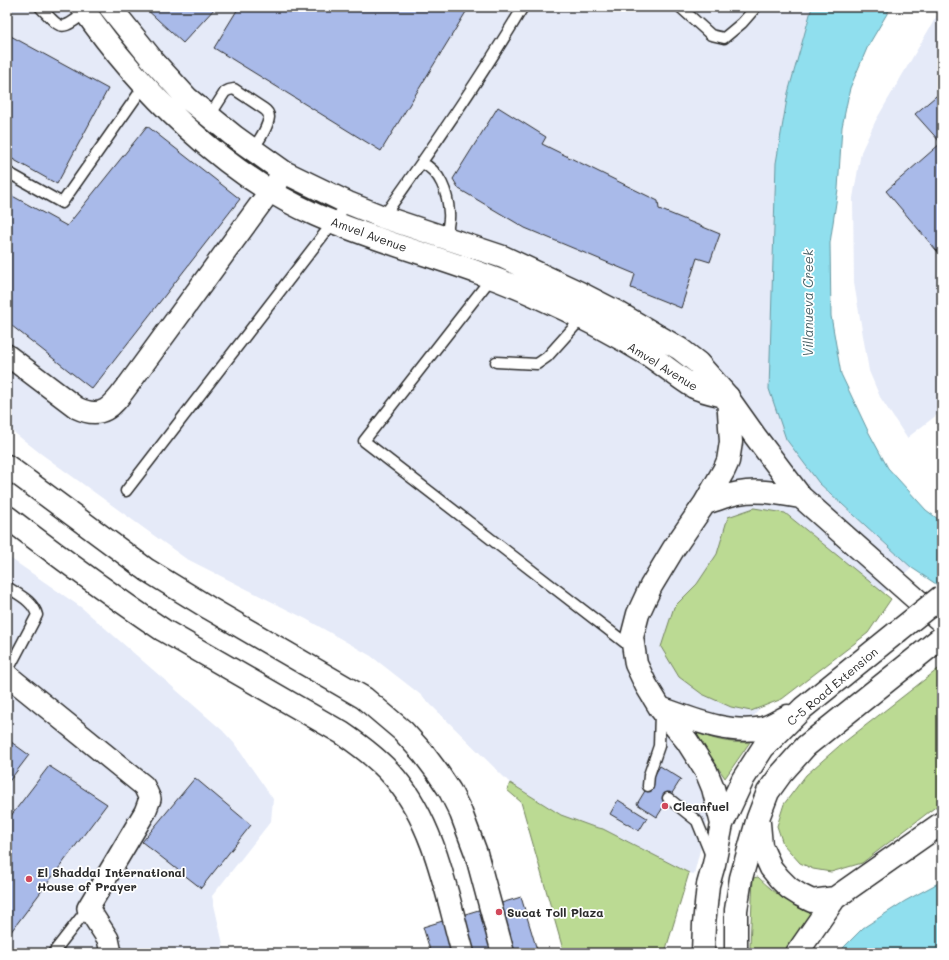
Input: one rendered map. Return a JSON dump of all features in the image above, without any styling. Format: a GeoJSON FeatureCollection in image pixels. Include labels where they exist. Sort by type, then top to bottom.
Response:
{"type":"FeatureCollection","features":[{"type":"Feature","properties":{"kind":"main road","name":"Amvel Avenue"},"geometry":{"type":"LineString","coordinates":[[110,7],[137,42],[171,81],[209,116],[252,150],[284,172],[348,203],[384,217],[446,237],[542,274],[615,311],[665,340],[698,363],[728,397]]}},
{"type":"Feature","properties":{"kind":"main road","name":"Amvel Avenue"},"geometry":{"type":"LineString","coordinates":[[84,9],[114,50],[144,86],[207,144],[229,162],[270,191],[333,222],[492,277],[533,294],[582,318],[651,357],[696,388],[728,397]]}},
{"type":"Feature","properties":{"kind":"main road"},"geometry":{"type":"LineString","coordinates":[[728,397],[801,497],[942,622]]}},
{"type":"Feature","properties":{"kind":"main road"},"geometry":{"type":"LineString","coordinates":[[722,824],[714,788],[706,771],[687,741],[660,708],[646,685],[636,664],[632,637],[644,600],[674,548],[705,503],[724,470],[729,453],[730,427],[728,397]]}},
{"type":"Feature","properties":{"kind":"main road"},"geometry":{"type":"LineString","coordinates":[[7,466],[153,573],[209,608],[364,698],[403,731],[438,772],[461,813],[476,853],[503,953]]}},
{"type":"Feature","properties":{"kind":"main road"},"geometry":{"type":"LineString","coordinates":[[705,503],[739,493],[775,493],[801,497]]}},
{"type":"Feature","properties":{"kind":"main road"},"geometry":{"type":"LineString","coordinates":[[7,517],[106,592],[141,616],[342,733],[359,744],[385,767],[403,787],[424,824],[435,854],[463,953]]}},
{"type":"Feature","properties":{"kind":"main road","name":"C-5 Road Extension"},"geometry":{"type":"LineString","coordinates":[[703,953],[708,885],[722,824],[743,779],[763,748],[803,708],[942,596]]}},
{"type":"Feature","properties":{"kind":"main road"},"geometry":{"type":"LineString","coordinates":[[736,953],[736,910],[741,878],[758,818],[768,792],[781,774],[806,746],[942,637]]}},
{"type":"Feature","properties":{"kind":"main road"},"geometry":{"type":"LineString","coordinates":[[660,708],[716,726],[750,730],[765,728],[803,708]]}},
{"type":"Feature","properties":{"kind":"main road"},"geometry":{"type":"LineString","coordinates":[[758,818],[761,846],[768,862],[779,878],[789,888],[812,900],[835,898]]}},
{"type":"Feature","properties":{"kind":"main road"},"geometry":{"type":"LineString","coordinates":[[797,953],[835,898],[942,823]]}},
{"type":"Feature","properties":{"kind":"street"},"geometry":{"type":"LineString","coordinates":[[7,355],[77,408],[93,414],[100,413],[107,409],[126,388],[284,172]]}},
{"type":"Feature","properties":{"kind":"street"},"geometry":{"type":"LineString","coordinates":[[7,674],[144,786],[150,799],[145,812],[88,908],[108,939],[111,953]]}},
{"type":"Feature","properties":{"kind":"lane"},"geometry":{"type":"LineString","coordinates":[[40,7],[57,24],[62,26],[66,26],[84,9]]}},
{"type":"Feature","properties":{"kind":"lane"},"geometry":{"type":"LineString","coordinates":[[384,217],[422,163],[524,7]]}},
{"type":"Feature","properties":{"kind":"lane"},"geometry":{"type":"LineString","coordinates":[[680,7],[711,35],[724,38],[742,23],[756,7]]}},
{"type":"Feature","properties":{"kind":"lane"},"geometry":{"type":"LineString","coordinates":[[7,172],[62,203],[144,86]]}},
{"type":"Feature","properties":{"kind":"lane"},"geometry":{"type":"LineString","coordinates":[[209,116],[225,92],[234,88],[264,109],[268,113],[269,118],[260,138],[252,150]]}},
{"type":"Feature","properties":{"kind":"lane"},"geometry":{"type":"LineString","coordinates":[[422,163],[429,166],[439,176],[450,214],[446,237]]}},
{"type":"Feature","properties":{"kind":"lane"},"geometry":{"type":"LineString","coordinates":[[126,491],[348,203]]}},
{"type":"Feature","properties":{"kind":"lane"},"geometry":{"type":"LineString","coordinates":[[492,277],[364,441],[634,650]]}},
{"type":"Feature","properties":{"kind":"lane"},"geometry":{"type":"LineString","coordinates":[[496,362],[537,364],[547,357],[582,318]]}},
{"type":"Feature","properties":{"kind":"lane"},"geometry":{"type":"LineString","coordinates":[[7,587],[30,602],[36,608],[37,615],[7,674]]}},
{"type":"Feature","properties":{"kind":"lane"},"geometry":{"type":"LineString","coordinates":[[648,786],[649,775],[659,746],[660,708]]}},
{"type":"Feature","properties":{"kind":"lane"},"geometry":{"type":"LineString","coordinates":[[668,798],[696,822],[714,864]]}},
{"type":"Feature","properties":{"kind":"lane"},"geometry":{"type":"LineString","coordinates":[[53,953],[88,908]]}},
{"type":"Feature","properties":{"kind":"shaded area"},"geometry":{"type":"Polygon","coordinates":[[[7,7],[812,7],[788,93],[776,163],[819,483],[912,568],[768,696],[722,762],[694,874],[689,873],[603,829],[561,815],[510,783],[421,695],[371,656],[306,619],[185,558],[40,453],[7,427],[7,7]]]}},
{"type":"Feature","properties":{"kind":"shaded area"},"geometry":{"type":"Polygon","coordinates":[[[942,7],[942,411],[907,438],[880,397],[869,371],[854,283],[853,198],[861,152],[876,120],[942,7]]]}},
{"type":"Feature","properties":{"kind":"shaded area"},"geometry":{"type":"Polygon","coordinates":[[[7,556],[82,608],[222,730],[234,743],[273,799],[271,821],[212,896],[225,953],[7,953],[7,556]]]}},
{"type":"Feature","properties":{"kind":"green space"},"geometry":{"type":"Polygon","coordinates":[[[754,508],[785,513],[891,599],[868,633],[782,699],[751,711],[731,707],[702,694],[679,677],[661,647],[674,607],[697,584],[717,554],[728,517],[754,508]]]}},
{"type":"Feature","properties":{"kind":"green space"},"geometry":{"type":"Polygon","coordinates":[[[942,666],[942,802],[862,863],[831,872],[813,869],[800,863],[783,844],[777,826],[784,804],[806,775],[838,747],[942,666]]]}},
{"type":"Feature","properties":{"kind":"green space"},"geometry":{"type":"Polygon","coordinates":[[[693,731],[721,740],[750,742],[725,778],[693,731]]]}},
{"type":"Feature","properties":{"kind":"green space"},"geometry":{"type":"Polygon","coordinates":[[[510,783],[561,815],[603,829],[689,873],[666,949],[667,953],[564,953],[521,802],[507,790],[510,783]]]}},
{"type":"Feature","properties":{"kind":"green space"},"geometry":{"type":"Polygon","coordinates":[[[758,877],[784,899],[798,906],[816,911],[805,928],[784,953],[751,953],[753,878],[758,877]]]}},
{"type":"Feature","properties":{"kind":"water","name":"Villanueva Creek"},"geometry":{"type":"Polygon","coordinates":[[[812,7],[891,7],[868,46],[850,88],[842,127],[838,189],[830,243],[831,316],[841,374],[868,431],[888,468],[926,510],[942,522],[942,588],[912,568],[819,483],[786,439],[769,389],[776,163],[788,93],[812,7]]]}},
{"type":"Feature","properties":{"kind":"water"},"geometry":{"type":"Polygon","coordinates":[[[942,881],[942,946],[932,953],[838,953],[863,928],[905,901],[942,881]]]}},
{"type":"Feature","properties":{"kind":"building"},"geometry":{"type":"Polygon","coordinates":[[[144,7],[216,7],[183,43],[144,7]]]}},
{"type":"Feature","properties":{"kind":"building"},"geometry":{"type":"Polygon","coordinates":[[[239,7],[469,7],[381,151],[214,48],[239,7]]]}},
{"type":"Feature","properties":{"kind":"building"},"geometry":{"type":"Polygon","coordinates":[[[7,34],[108,89],[57,184],[7,156],[7,34]]]}},
{"type":"Feature","properties":{"kind":"building"},"geometry":{"type":"Polygon","coordinates":[[[942,91],[942,257],[886,191],[941,143],[915,114],[942,91]]]}},
{"type":"Feature","properties":{"kind":"building"},"geometry":{"type":"Polygon","coordinates":[[[498,107],[546,137],[542,144],[658,201],[659,209],[720,234],[710,262],[697,258],[681,308],[631,288],[635,274],[525,228],[459,189],[453,179],[498,107]]]}},
{"type":"Feature","properties":{"kind":"building"},"geometry":{"type":"Polygon","coordinates":[[[147,126],[240,199],[92,389],[7,322],[7,193],[67,226],[147,126]]]}},
{"type":"Feature","properties":{"kind":"building"},"geometry":{"type":"Polygon","coordinates":[[[7,739],[29,755],[7,784],[7,739]]]}},
{"type":"Feature","properties":{"kind":"building","name":"El Shaddai International House of Prayer"},"geometry":{"type":"Polygon","coordinates":[[[49,766],[107,804],[7,937],[7,821],[49,766]]]}},
{"type":"Feature","properties":{"kind":"building"},"geometry":{"type":"Polygon","coordinates":[[[660,766],[681,779],[657,817],[637,804],[660,766]]]}},
{"type":"Feature","properties":{"kind":"building"},"geometry":{"type":"Polygon","coordinates":[[[195,778],[251,825],[201,888],[142,842],[195,778]]]}},
{"type":"Feature","properties":{"kind":"building"},"geometry":{"type":"Polygon","coordinates":[[[618,800],[647,818],[639,831],[610,814],[618,800]]]}},
{"type":"Feature","properties":{"kind":"building","name":"Sucat Toll Plaza"},"geometry":{"type":"Polygon","coordinates":[[[521,897],[537,950],[528,953],[431,953],[423,927],[521,897]]]}},
{"type":"Feature","properties":{"kind":"place","name":"Cleanfuel"},"geometry":{"type":"Point","coordinates":[665,806]}},
{"type":"Feature","properties":{"kind":"place","name":"El Shaddai International House of Prayer"},"geometry":{"type":"Point","coordinates":[29,879]}},
{"type":"Feature","properties":{"kind":"place","name":"Sucat Toll Plaza"},"geometry":{"type":"Point","coordinates":[499,912]}}]}
